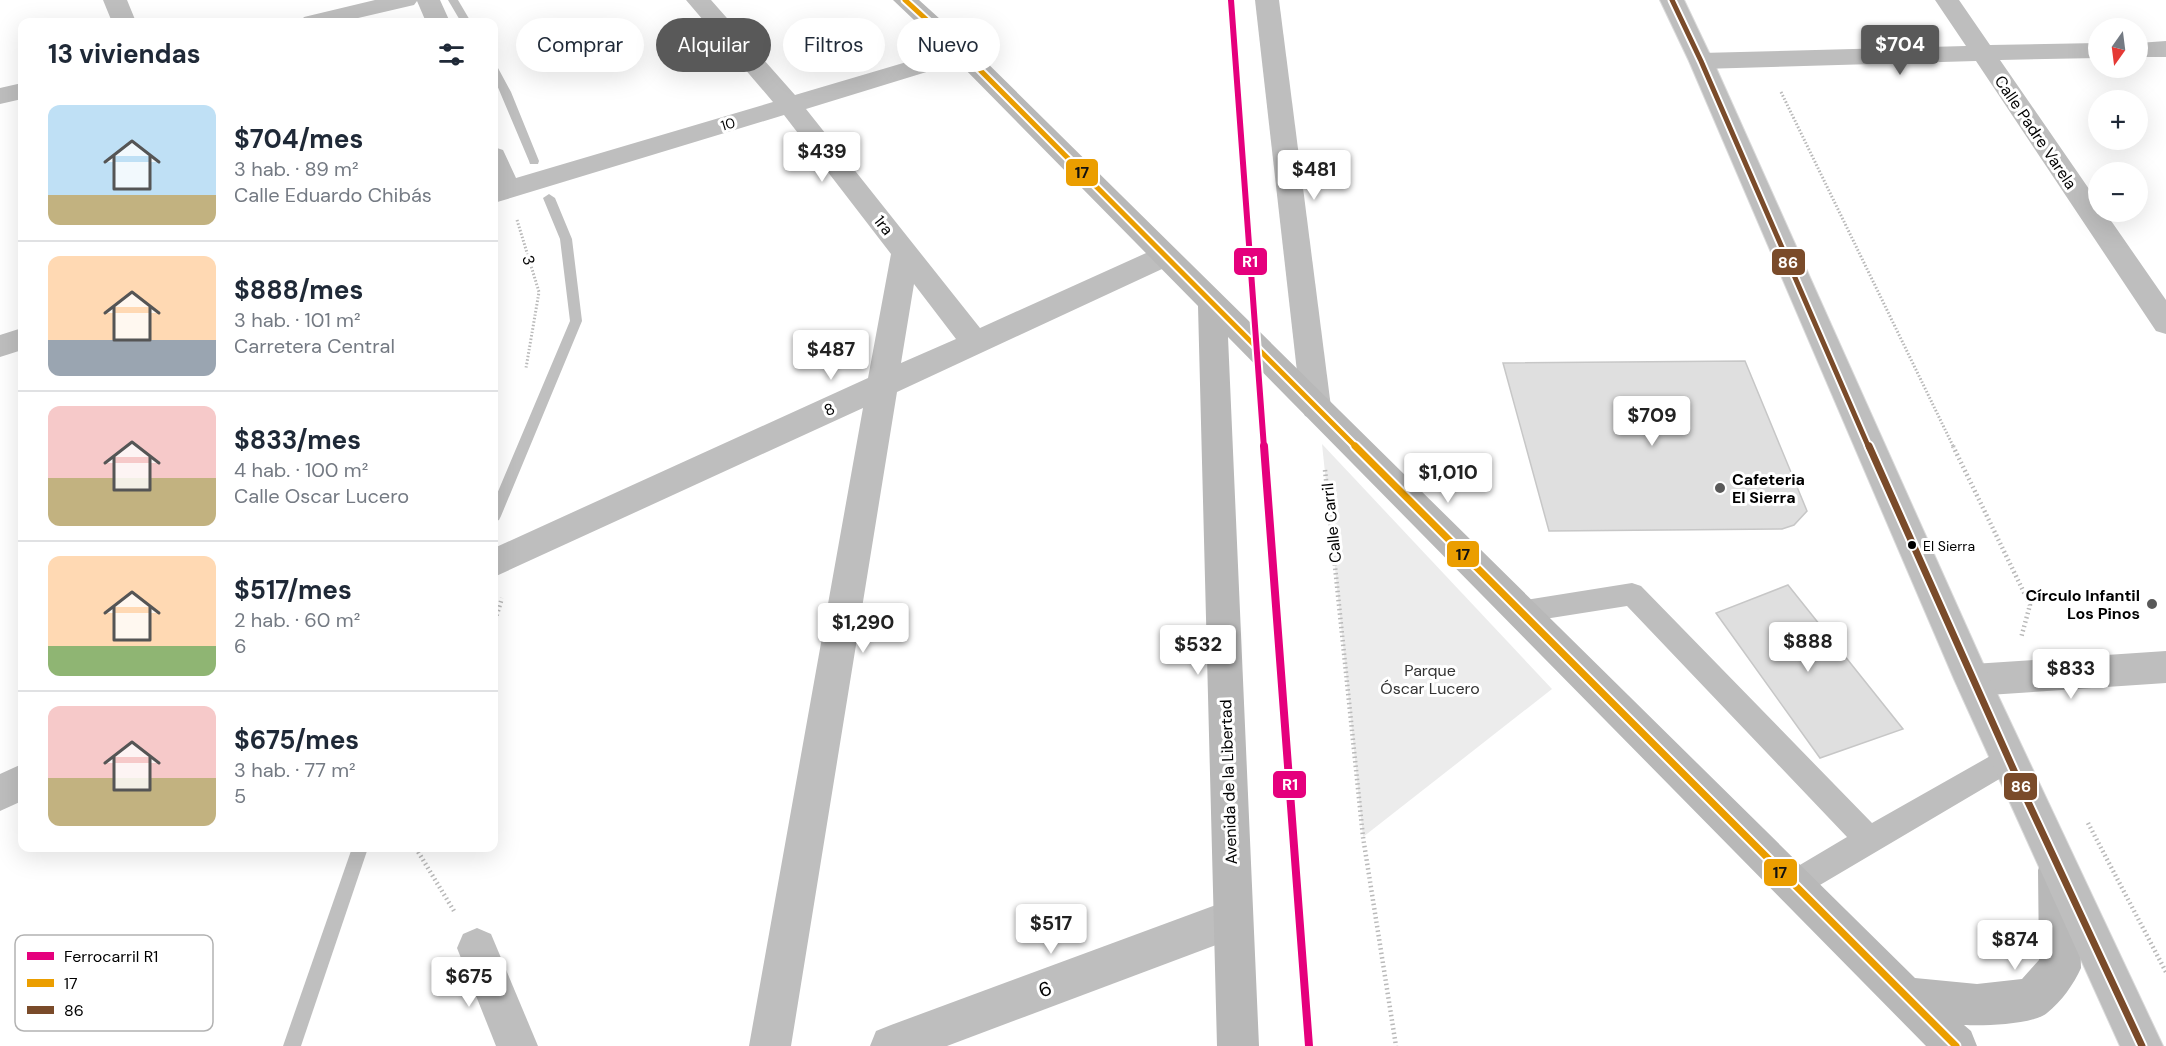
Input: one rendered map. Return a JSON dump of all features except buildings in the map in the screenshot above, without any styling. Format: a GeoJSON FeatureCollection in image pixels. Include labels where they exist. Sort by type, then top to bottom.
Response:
{"type":"FeatureCollection","features":[{"type":"Feature","properties":{"kind":"main road"},"geometry":{"type":"LineString","coordinates":[[905,0],[925,18]]}},
{"type":"Feature","properties":{"kind":"main road"},"geometry":{"type":"LineString","coordinates":[[982,72],[1792,885],[1956,1046]]}},
{"type":"Feature","properties":{"kind":"main road","name":"Avenida de la Libertad"},"geometry":{"type":"LineString","coordinates":[[1212,303],[1238,1046]]}},
{"type":"Feature","properties":{"kind":"main road"},"geometry":{"type":"LineString","coordinates":[[1906,998],[1977,1005],[2032,999],[2060,968],[2058,870]]}},
{"type":"Feature","properties":{"kind":"street"},"geometry":{"type":"LineString","coordinates":[[115,0],[122,18]]}},
{"type":"Feature","properties":{"kind":"street"},"geometry":{"type":"LineString","coordinates":[[329,18],[406,0]]}},
{"type":"Feature","properties":{"kind":"street"},"geometry":{"type":"LineString","coordinates":[[428,0],[436,18]]}},
{"type":"Feature","properties":{"kind":"street","name":"1ra"},"geometry":{"type":"LineString","coordinates":[[698,0],[790,105],[975,342]]}},
{"type":"Feature","properties":{"kind":"street"},"geometry":{"type":"LineString","coordinates":[[1268,0],[1316,407]]}},
{"type":"Feature","properties":{"kind":"street"},"geometry":{"type":"LineString","coordinates":[[1672,0],[1701,61],[1946,624],[2058,870],[2142,1046]]}},
{"type":"Feature","properties":{"kind":"street","name":"Calle Padre Varela"},"geometry":{"type":"LineString","coordinates":[[1947,0],[2166,323]]}},
{"type":"Feature","properties":{"kind":"street"},"geometry":{"type":"LineString","coordinates":[[2148,50],[2166,49]]}},
{"type":"Feature","properties":{"kind":"street"},"geometry":{"type":"LineString","coordinates":[[1701,61],[2088,50]]}},
{"type":"Feature","properties":{"kind":"street","name":"10"},"geometry":{"type":"LineString","coordinates":[[501,192],[900,72]]}},
{"type":"Feature","properties":{"kind":"street"},"geometry":{"type":"LineString","coordinates":[[0,96],[18,92]]}},
{"type":"Feature","properties":{"kind":"street"},"geometry":{"type":"LineString","coordinates":[[498,177],[501,192]]}},
{"type":"Feature","properties":{"kind":"street"},"geometry":{"type":"LineString","coordinates":[[770,1046],[905,253]]}},
{"type":"Feature","properties":{"kind":"street","name":"8"},"geometry":{"type":"LineString","coordinates":[[506,557],[1165,256]]}},
{"type":"Feature","properties":{"kind":"street"},"geometry":{"type":"LineString","coordinates":[[0,346],[18,340]]}},
{"type":"Feature","properties":{"kind":"street"},"geometry":{"type":"LineString","coordinates":[[1973,680],[2166,667]]}},
{"type":"Feature","properties":{"kind":"street"},"geometry":{"type":"LineString","coordinates":[[0,793],[18,784]]}},
{"type":"Feature","properties":{"kind":"street","name":"6"},"geometry":{"type":"LineString","coordinates":[[891,1046],[1232,919]]}},
{"type":"Feature","properties":{"kind":"street"},"geometry":{"type":"LineString","coordinates":[[477,948],[517,1046]]}},
{"type":"Feature","properties":{"kind":"lane"},"geometry":{"type":"LineString","coordinates":[[1520,612],[1632,594],[1869,840]]}},
{"type":"Feature","properties":{"kind":"lane"},"geometry":{"type":"LineString","coordinates":[[1792,885],[2008,759]]}},
{"type":"Feature","properties":{"kind":"path"},"geometry":{"type":"LineString","coordinates":[[1765,59],[2030,604],[2012,677]]}},
{"type":"Feature","properties":{"kind":"path","name":"3"},"geometry":{"type":"LineString","coordinates":[[501,192],[539,292],[526,368]]}},
{"type":"Feature","properties":{"kind":"path","name":"Calle Carril"},"geometry":{"type":"LineString","coordinates":[[1316,407],[1322,444],[1363,837],[1396,1046]]}},
{"type":"Feature","properties":{"kind":"path"},"geometry":{"type":"LineString","coordinates":[[2083,814],[2166,972]]}},
{"type":"Feature","properties":{"kind":"path"},"geometry":{"type":"LineString","coordinates":[[418,852],[477,948]]}},
{"type":"Feature","properties":{"kind":"green space","name":"Parque Óscar Lucero"},"geometry":{"type":"Polygon","coordinates":[[[1322,444],[1552,689],[1363,837],[1322,444]]]}},
{"type":"Feature","properties":{"kind":"waterway"},"geometry":{"type":"LineString","coordinates":[[453,0],[464,18]]}},
{"type":"Feature","properties":{"kind":"waterway"},"geometry":{"type":"LineString","coordinates":[[498,77],[534,161]]}},
{"type":"Feature","properties":{"kind":"waterway"},"geometry":{"type":"LineString","coordinates":[[498,506],[576,321],[566,239],[549,198]]}},
{"type":"Feature","properties":{"kind":"waterway"},"geometry":{"type":"LineString","coordinates":[[292,1046],[359,852]]}},
{"type":"Feature","properties":{"kind":"rail line","name":"R1"},"geometry":{"type":"LineString","coordinates":[[1231,0],[1309,1046]]}},
{"type":"Feature","properties":{"kind":"transit line","name":"17"},"geometry":{"type":"LineString","coordinates":[[905,0],[963,53],[1956,1046]]}},
{"type":"Feature","properties":{"kind":"transit line","name":"86"},"geometry":{"type":"LineString","coordinates":[[1672,0],[1701,61],[1972,679],[2142,1046]]}},
{"type":"Feature","properties":{"kind":"place","name":"Cafeteria El Sierra"},"geometry":{"type":"Point","coordinates":[1720,488]}},
{"type":"Feature","properties":{"kind":"place","name":"El Sierra"},"geometry":{"type":"Point","coordinates":[1912,545]}},
{"type":"Feature","properties":{"kind":"place","name":"Círculo Infantil Los Pinos"},"geometry":{"type":"Point","coordinates":[2152,604]}}]}
